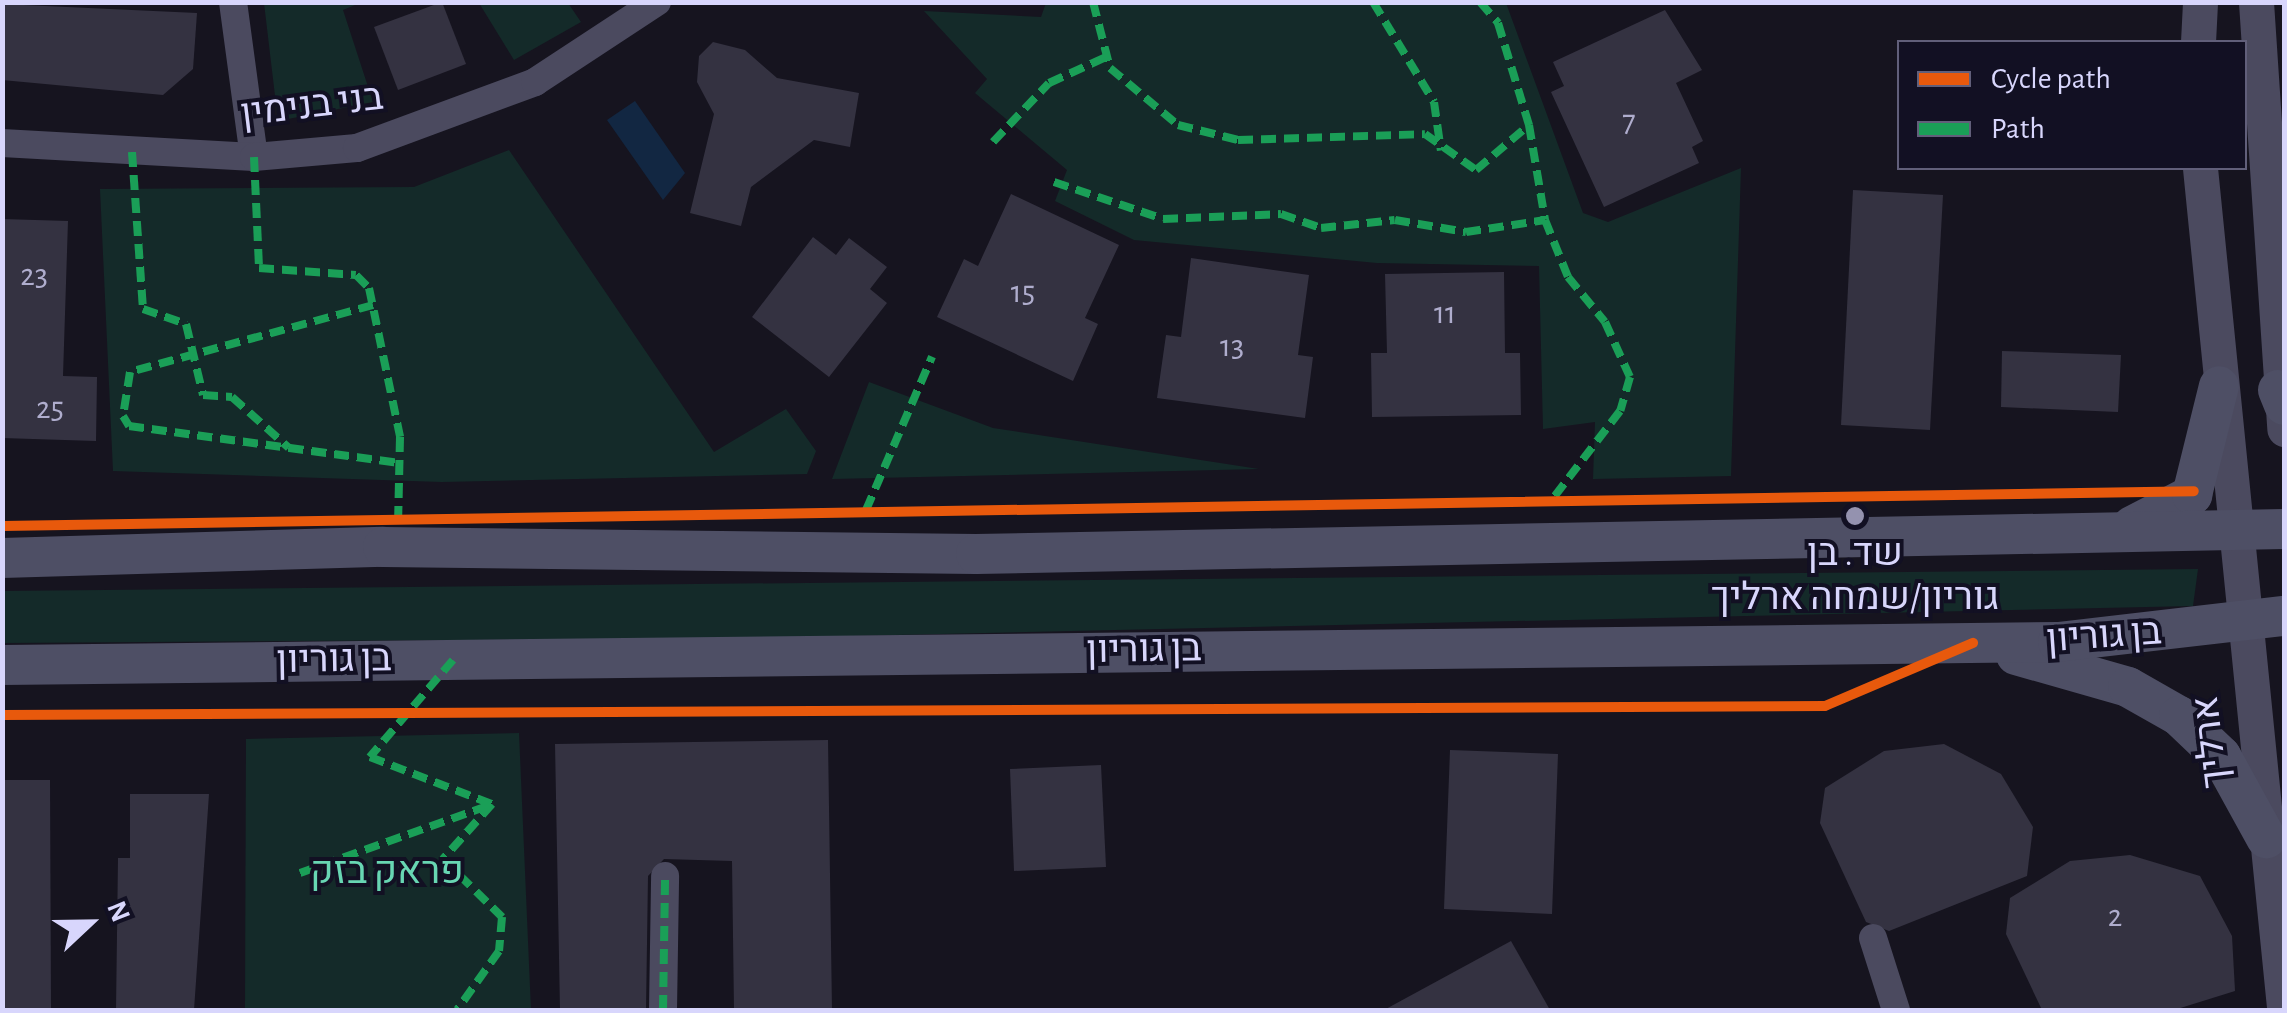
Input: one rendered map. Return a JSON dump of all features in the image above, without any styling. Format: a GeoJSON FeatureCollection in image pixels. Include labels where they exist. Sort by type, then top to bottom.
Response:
{"type":"FeatureCollection","features":[{"type":"Feature","properties":{"kind":"main road"},"geometry":{"type":"LineString","coordinates":[[2112,532],[2192,495],[2219,386]]}},
{"type":"Feature","properties":{"kind":"main road"},"geometry":{"type":"LineString","coordinates":[[2,558],[383,547],[976,554],[2284,528]]}},
{"type":"Feature","properties":{"kind":"main road","name":"בן גוריון"},"geometry":{"type":"LineString","coordinates":[[2,666],[1973,643],[2241,624],[2284,616]]}},
{"type":"Feature","properties":{"kind":"main road"},"geometry":{"type":"LineString","coordinates":[[1973,643],[2156,700],[2220,756],[2266,838]]}},
{"type":"Feature","properties":{"kind":"street"},"geometry":{"type":"LineString","coordinates":[[234,2],[254,157]]}},
{"type":"Feature","properties":{"kind":"street","name":"בני בנימין"},"geometry":{"type":"LineString","coordinates":[[2,143],[254,157],[357,148],[475,110],[592,51],[657,2]]}},
{"type":"Feature","properties":{"kind":"street"},"geometry":{"type":"LineString","coordinates":[[2198,40],[2200,2]]}},
{"type":"Feature","properties":{"kind":"street"},"geometry":{"type":"LineString","coordinates":[[2256,2],[2282,408]]}},
{"type":"Feature","properties":{"kind":"street","name":"ארליך"},"geometry":{"type":"LineString","coordinates":[[2200,170],[2241,624],[2284,1007]]}},
{"type":"Feature","properties":{"kind":"street"},"geometry":{"type":"LineString","coordinates":[[663,1010],[665,876]]}},
{"type":"Feature","properties":{"kind":"street"},"geometry":{"type":"LineString","coordinates":[[1874,938],[1896,1010]]}},
{"type":"Feature","properties":{"kind":"green space"},"geometry":{"type":"Polygon","coordinates":[[[264,3],[360,3],[343,10],[373,102],[278,121],[264,3]]]}},
{"type":"Feature","properties":{"kind":"green space"},"geometry":{"type":"Polygon","coordinates":[[[479,3],[568,3],[581,22],[514,60],[479,3]]]}},
{"type":"Feature","properties":{"kind":"green space"},"geometry":{"type":"Polygon","coordinates":[[[1046,3],[1506,3],[1583,213],[1608,222],[1741,168],[1731,476],[1593,479],[1595,422],[1543,429],[1539,266],[1377,263],[1134,240],[1055,201],[1067,170],[975,93],[987,79],[924,11],[1041,17],[1046,3]]]}},
{"type":"Feature","properties":{"kind":"green space"},"geometry":{"type":"Polygon","coordinates":[[[509,150],[714,452],[786,409],[816,451],[807,474],[442,482],[113,471],[100,189],[414,187],[509,150]]]}},
{"type":"Feature","properties":{"kind":"green space"},"geometry":{"type":"Polygon","coordinates":[[[869,382],[993,428],[1259,469],[832,479],[869,382]]]}},
{"type":"Feature","properties":{"kind":"green space"},"geometry":{"type":"Polygon","coordinates":[[[2198,569],[2193,606],[757,638],[3,643],[2,591],[2198,569]]]}},
{"type":"Feature","properties":{"kind":"green space","name":"פראק בזק"},"geometry":{"type":"Polygon","coordinates":[[[519,733],[531,1010],[245,1010],[246,739],[519,733]]]}},
{"type":"Feature","properties":{"kind":"water"},"geometry":{"type":"Polygon","coordinates":[[[635,101],[685,173],[663,200],[607,120],[635,101]]]}},
{"type":"Feature","properties":{"kind":"building"},"geometry":{"type":"Polygon","coordinates":[[[442,2],[466,64],[398,90],[374,27],[442,2]]]}},
{"type":"Feature","properties":{"kind":"building"},"geometry":{"type":"Polygon","coordinates":[[[2,4],[197,13],[193,69],[163,95],[2,80],[2,4]]]}},
{"type":"Feature","properties":{"kind":"building"},"geometry":{"type":"Polygon","coordinates":[[[1665,10],[1702,70],[1676,83],[1703,141],[1692,147],[1699,163],[1604,207],[1551,92],[1564,86],[1553,62],[1665,10]]]}},
{"type":"Feature","properties":{"kind":"building"},"geometry":{"type":"Polygon","coordinates":[[[713,42],[745,50],[777,78],[859,93],[850,147],[814,140],[751,187],[741,226],[690,213],[714,114],[697,82],[699,56],[713,42]]]}},
{"type":"Feature","properties":{"kind":"building"},"geometry":{"type":"Polygon","coordinates":[[[1853,190],[1943,195],[1930,430],[1841,425],[1853,190]]]}},
{"type":"Feature","properties":{"kind":"building"},"geometry":{"type":"Polygon","coordinates":[[[1011,194],[1119,245],[1085,318],[1098,324],[1073,381],[937,317],[964,259],[978,266],[1011,194]]]}},
{"type":"Feature","properties":{"kind":"building"},"geometry":{"type":"Polygon","coordinates":[[[2,219],[68,221],[63,376],[97,377],[96,441],[2,438],[2,219]]]}},
{"type":"Feature","properties":{"kind":"building"},"geometry":{"type":"Polygon","coordinates":[[[813,237],[836,255],[849,238],[887,267],[870,289],[887,303],[829,377],[752,317],[813,237]]]}},
{"type":"Feature","properties":{"kind":"building"},"geometry":{"type":"Polygon","coordinates":[[[1191,258],[1309,275],[1298,355],[1313,357],[1305,418],[1157,398],[1166,335],[1181,337],[1191,258]]]}},
{"type":"Feature","properties":{"kind":"building"},"geometry":{"type":"Polygon","coordinates":[[[1504,272],[1505,353],[1520,353],[1521,415],[1372,417],[1371,353],[1387,353],[1385,274],[1504,272]]]}},
{"type":"Feature","properties":{"kind":"building"},"geometry":{"type":"Polygon","coordinates":[[[2002,351],[2121,355],[2118,412],[2001,407],[2002,351]]]}},
{"type":"Feature","properties":{"kind":"building"},"geometry":{"type":"Polygon","coordinates":[[[828,740],[832,1010],[734,1010],[732,861],[664,859],[648,876],[646,1010],[560,1010],[555,744],[828,740]]]}},
{"type":"Feature","properties":{"kind":"building"},"geometry":{"type":"Polygon","coordinates":[[[1944,744],[2001,774],[2033,827],[2027,876],[1889,931],[1866,922],[1820,823],[1825,788],[1884,751],[1944,744]]]}},
{"type":"Feature","properties":{"kind":"building"},"geometry":{"type":"Polygon","coordinates":[[[1450,750],[1558,754],[1552,914],[1444,909],[1450,750]]]}},
{"type":"Feature","properties":{"kind":"building"},"geometry":{"type":"Polygon","coordinates":[[[1101,765],[1106,867],[1014,871],[1010,769],[1101,765]]]}},
{"type":"Feature","properties":{"kind":"building"},"geometry":{"type":"Polygon","coordinates":[[[2,780],[50,780],[51,1010],[2,1010],[2,780]]]}},
{"type":"Feature","properties":{"kind":"building"},"geometry":{"type":"Polygon","coordinates":[[[130,794],[209,794],[194,1010],[116,1010],[118,858],[130,858],[130,794]]]}},
{"type":"Feature","properties":{"kind":"building"},"geometry":{"type":"Polygon","coordinates":[[[2130,855],[2200,876],[2232,936],[2235,991],[2174,1010],[2042,1010],[2006,934],[2010,898],[2070,861],[2130,855]]]}},
{"type":"Feature","properties":{"kind":"building"},"geometry":{"type":"Polygon","coordinates":[[[1511,941],[1550,1010],[1384,1010],[1511,941]]]}},
{"type":"Feature","properties":{"kind":"marked path"},"geometry":{"type":"LineString","coordinates":[[1093,2],[1110,68],[1178,125],[1238,140],[1425,134],[1476,170],[1529,125]]}},
{"type":"Feature","properties":{"kind":"marked path"},"geometry":{"type":"LineString","coordinates":[[1373,2],[1434,102],[1441,151]]}},
{"type":"Feature","properties":{"kind":"marked path"},"geometry":{"type":"LineString","coordinates":[[1480,2],[1498,23],[1529,125],[1545,220],[1568,277],[1605,322],[1630,377],[1620,411],[1551,501]]}},
{"type":"Feature","properties":{"kind":"marked path"},"geometry":{"type":"LineString","coordinates":[[993,142],[1049,83],[1106,57]]}},
{"type":"Feature","properties":{"kind":"marked path"},"geometry":{"type":"LineString","coordinates":[[132,152],[143,309],[186,324],[203,395],[232,397],[289,448]]}},
{"type":"Feature","properties":{"kind":"marked path"},"geometry":{"type":"LineString","coordinates":[[254,157],[259,268],[356,275],[369,288],[400,437],[398,523]]}},
{"type":"Feature","properties":{"kind":"marked path"},"geometry":{"type":"LineString","coordinates":[[1054,182],[1163,219],[1281,214],[1321,228],[1395,220],[1466,232],[1545,220]]}},
{"type":"Feature","properties":{"kind":"marked path"},"geometry":{"type":"LineString","coordinates":[[373,305],[130,372],[123,416],[129,426],[399,463]]}},
{"type":"Feature","properties":{"kind":"marked path"},"geometry":{"type":"LineString","coordinates":[[866,510],[932,357]]}},
{"type":"Feature","properties":{"kind":"marked path"},"geometry":{"type":"LineString","coordinates":[[453,660],[370,757],[492,804],[443,859],[502,917],[499,951],[457,1010]]}},
{"type":"Feature","properties":{"kind":"marked path"},"geometry":{"type":"LineString","coordinates":[[300,873],[487,806]]}},
{"type":"Feature","properties":{"kind":"marked path"},"geometry":{"type":"LineString","coordinates":[[663,1010],[665,876]]}},
{"type":"Feature","properties":{"kind":"cycle path"},"geometry":{"type":"LineString","coordinates":[[2,526],[2194,491]]}},
{"type":"Feature","properties":{"kind":"cycle path"},"geometry":{"type":"LineString","coordinates":[[2,715],[1825,706],[1973,643]]}},
{"type":"Feature","properties":{"kind":"place","name":"שד. בן גוריון/שמחה ארליך"},"geometry":{"type":"Point","coordinates":[1855,516]}}]}
